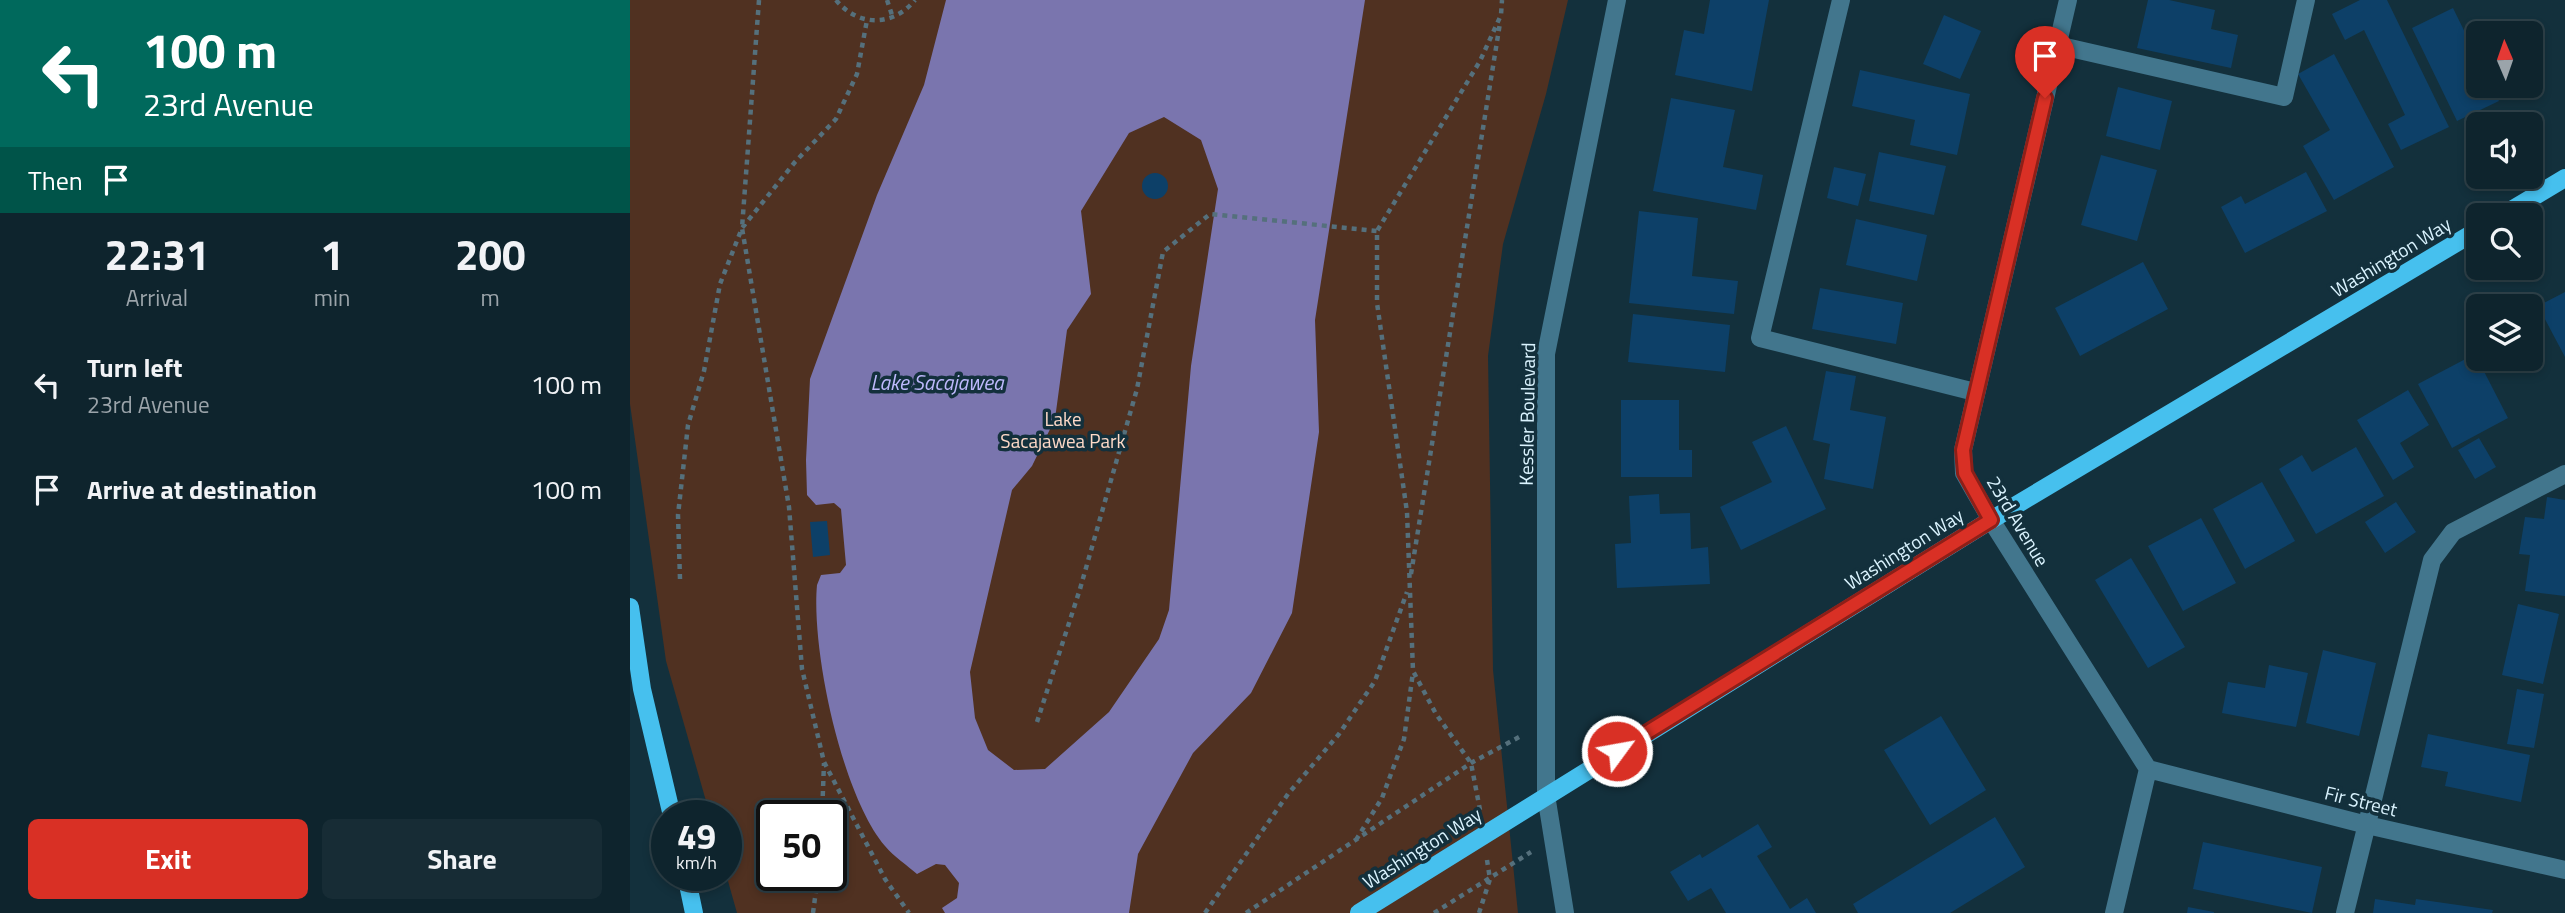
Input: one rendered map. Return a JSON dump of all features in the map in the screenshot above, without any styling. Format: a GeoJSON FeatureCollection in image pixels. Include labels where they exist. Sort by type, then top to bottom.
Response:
{"type":"FeatureCollection","features":[{"type":"Feature","properties":{"kind":"main road"},"geometry":{"type":"LineString","coordinates":[[2523,203],[2565,178]]}},
{"type":"Feature","properties":{"kind":"main road","name":"Washington Way"},"geometry":{"type":"LineString","coordinates":[[1359,913],[1546,794],[1991,520],[2466,237]]}},
{"type":"Feature","properties":{"kind":"main road"},"geometry":{"type":"LineString","coordinates":[[630,607],[642,689],[667,800]]}},
{"type":"Feature","properties":{"kind":"main road"},"geometry":{"type":"LineString","coordinates":[[689,891],[694,913]]}},
{"type":"Feature","properties":{"kind":"street","name":"Kessler Boulevard"},"geometry":{"type":"LineString","coordinates":[[1565,913],[1546,794],[1546,354],[1617,0]]}},
{"type":"Feature","properties":{"kind":"street"},"geometry":{"type":"LineString","coordinates":[[1841,0],[1760,338],[1975,392]]}},
{"type":"Feature","properties":{"kind":"street","name":"23rd Avenue"},"geometry":{"type":"LineString","coordinates":[[2068,0],[1975,392],[1963,450],[1965,473],[1991,520],[2148,769]]}},
{"type":"Feature","properties":{"kind":"street"},"geometry":{"type":"LineString","coordinates":[[2057,45],[2284,97],[2306,0]]}},
{"type":"Feature","properties":{"kind":"street"},"geometry":{"type":"LineString","coordinates":[[2346,913],[2432,560],[2453,532],[2565,474]]}},
{"type":"Feature","properties":{"kind":"street"},"geometry":{"type":"LineString","coordinates":[[2114,913],[2148,769]]}},
{"type":"Feature","properties":{"kind":"street","name":"Fir Street"},"geometry":{"type":"LineString","coordinates":[[2148,769],[2367,825],[2565,870]]}},
{"type":"Feature","properties":{"kind":"path"},"geometry":{"type":"LineString","coordinates":[[759,0],[742,228],[789,507],[802,669],[824,762],[885,879],[909,913]]}},
{"type":"Feature","properties":{"kind":"path"},"geometry":{"type":"LineString","coordinates":[[836,0],[850,14],[867,20],[893,18],[915,0]]}},
{"type":"Feature","properties":{"kind":"path"},"geometry":{"type":"LineString","coordinates":[[887,0],[893,18]]}},
{"type":"Feature","properties":{"kind":"path"},"geometry":{"type":"LineString","coordinates":[[1205,913],[1288,794],[1339,734],[1375,681],[1409,587],[1502,0]]}},
{"type":"Feature","properties":{"kind":"path"},"geometry":{"type":"LineString","coordinates":[[1355,843],[1382,798],[1405,739],[1413,671],[1407,512],[1377,303],[1377,231],[1480,61],[1501,15]]}},
{"type":"Feature","properties":{"kind":"path"},"geometry":{"type":"LineString","coordinates":[[680,579],[678,515],[688,425],[704,371],[720,284],[742,228],[795,162],[836,119],[857,74],[867,20]]}},
{"type":"Feature","properties":{"kind":"path"},"geometry":{"type":"LineString","coordinates":[[1037,722],[1080,589],[1137,389],[1163,252],[1210,214],[1377,231]]}},
{"type":"Feature","properties":{"kind":"path"},"geometry":{"type":"LineString","coordinates":[[1413,671],[1436,714],[1471,763],[1484,834]]}},
{"type":"Feature","properties":{"kind":"path"},"geometry":{"type":"LineString","coordinates":[[1245,913],[1355,843],[1471,763],[1546,722]]}},
{"type":"Feature","properties":{"kind":"path"},"geometry":{"type":"LineString","coordinates":[[823,800],[824,762]]}},
{"type":"Feature","properties":{"kind":"path"},"geometry":{"type":"LineString","coordinates":[[1434,913],[1553,838]]}},
{"type":"Feature","properties":{"kind":"path"},"geometry":{"type":"LineString","coordinates":[[1479,913],[1490,878]]}},
{"type":"Feature","properties":{"kind":"path"},"geometry":{"type":"LineString","coordinates":[[813,913],[816,891]]}},
{"type":"Feature","properties":{"kind":"green space","name":"Lake Sacajawea Park"},"geometry":{"type":"Polygon","coordinates":[[[630,0],[1568,0],[1546,94],[1503,244],[1488,356],[1493,670],[1518,913],[737,913],[731,891],[742,891],[742,800],[706,800],[666,661],[630,404],[630,0]]]}},
{"type":"Feature","properties":{"kind":"water","name":"Lake Sacajawea"},"geometry":{"type":"Polygon","coordinates":[[[946,0],[1365,0],[1315,320],[1319,432],[1292,613],[1251,693],[1193,753],[1138,854],[1129,913],[945,913],[942,908],[957,898],[959,883],[945,865],[936,864],[917,874],[885,846],[869,823],[855,793],[833,721],[819,646],[817,585],[821,575],[840,573],[846,565],[841,509],[834,503],[816,505],[807,495],[810,379],[877,195],[924,85],[946,0]],[[1164,117],[1129,133],[1081,211],[1091,294],[1067,330],[1055,419],[1032,466],[1012,490],[970,672],[975,718],[988,750],[1014,770],[1045,769],[1109,712],[1159,639],[1169,610],[1191,366],[1218,189],[1201,140],[1164,117]]]}},
{"type":"Feature","properties":{"kind":"building"},"geometry":{"type":"Polygon","coordinates":[[[1710,0],[1769,0],[1752,91],[1675,75],[1684,30],[1704,34],[1710,0]]]}},
{"type":"Feature","properties":{"kind":"building"},"geometry":{"type":"Polygon","coordinates":[[[2148,0],[2169,0],[2215,10],[2211,29],[2238,35],[2231,68],[2137,48],[2148,0]]]}},
{"type":"Feature","properties":{"kind":"building"},"geometry":{"type":"Polygon","coordinates":[[[2360,0],[2387,0],[2449,127],[2401,150],[2388,124],[2405,115],[2364,30],[2345,40],[2332,14],[2360,0]]]}},
{"type":"Feature","properties":{"kind":"building"},"geometry":{"type":"Polygon","coordinates":[[[2453,8],[2466,35],[2466,98],[2497,98],[2499,101],[2476,112],[2466,112],[2466,117],[2457,121],[2412,28],[2453,8]]]}},
{"type":"Feature","properties":{"kind":"building"},"geometry":{"type":"Polygon","coordinates":[[[1944,15],[1981,31],[1960,79],[1923,64],[1944,15]]]}},
{"type":"Feature","properties":{"kind":"building"},"geometry":{"type":"Polygon","coordinates":[[[2334,54],[2394,167],[2334,200],[2303,146],[2330,130],[2298,74],[2334,54]]]}},
{"type":"Feature","properties":{"kind":"building"},"geometry":{"type":"Polygon","coordinates":[[[1860,70],[1970,94],[1957,155],[1910,145],[1915,120],[1852,106],[1860,70]]]}},
{"type":"Feature","properties":{"kind":"building"},"geometry":{"type":"Polygon","coordinates":[[[2118,87],[2172,101],[2160,150],[2106,136],[2118,87]]]}},
{"type":"Feature","properties":{"kind":"building"},"geometry":{"type":"Polygon","coordinates":[[[1671,98],[1735,110],[1723,167],[1763,175],[1756,210],[1653,191],[1671,98]]]}},
{"type":"Feature","properties":{"kind":"building"},"geometry":{"type":"Polygon","coordinates":[[[1879,152],[1946,166],[1934,215],[1869,201],[1879,152]]]}},
{"type":"Feature","properties":{"kind":"building"},"geometry":{"type":"Polygon","coordinates":[[[2101,155],[2157,170],[2137,241],[2081,225],[2101,155]]]}},
{"type":"Feature","properties":{"kind":"building"},"geometry":{"type":"Polygon","coordinates":[[[1834,167],[1866,174],[1858,206],[1827,198],[1834,167]]]}},
{"type":"Feature","properties":{"kind":"building"},"geometry":{"type":"Polygon","coordinates":[[[2306,172],[2327,211],[2245,253],[2221,207],[2241,196],[2245,204],[2306,172]]]}},
{"type":"Feature","properties":{"kind":"building"},"geometry":{"type":"Polygon","coordinates":[[[1155,173],[1164,177],[1168,186],[1164,195],[1155,199],[1146,195],[1142,186],[1146,177],[1155,173]]]}},
{"type":"Feature","properties":{"kind":"building"},"geometry":{"type":"Polygon","coordinates":[[[1639,211],[1698,218],[1692,276],[1738,281],[1734,314],[1629,303],[1639,211]]]}},
{"type":"Feature","properties":{"kind":"building"},"geometry":{"type":"Polygon","coordinates":[[[1856,219],[1927,235],[1917,281],[1846,265],[1856,219]]]}},
{"type":"Feature","properties":{"kind":"building"},"geometry":{"type":"Polygon","coordinates":[[[2143,262],[2168,309],[2080,356],[2055,308],[2143,262]]]}},
{"type":"Feature","properties":{"kind":"building"},"geometry":{"type":"Polygon","coordinates":[[[1820,288],[1903,303],[1896,344],[1812,329],[1820,288]]]}},
{"type":"Feature","properties":{"kind":"building"},"geometry":{"type":"Polygon","coordinates":[[[2565,292],[2565,357],[2543,315],[2543,303],[2565,292]]]}},
{"type":"Feature","properties":{"kind":"building"},"geometry":{"type":"Polygon","coordinates":[[[1633,314],[1730,325],[1725,372],[1628,362],[1633,314]]]}},
{"type":"Feature","properties":{"kind":"building"},"geometry":{"type":"Polygon","coordinates":[[[2466,359],[2466,371],[2484,371],[2508,418],[2452,448],[2418,384],[2466,359]]]}},
{"type":"Feature","properties":{"kind":"building"},"geometry":{"type":"Polygon","coordinates":[[[1826,371],[1856,376],[1850,410],[1886,417],[1873,489],[1824,479],[1830,444],[1813,440],[1826,371]]]}},
{"type":"Feature","properties":{"kind":"building"},"geometry":{"type":"Polygon","coordinates":[[[2408,390],[2429,425],[2400,443],[2414,467],[2393,480],[2357,420],[2408,390]]]}},
{"type":"Feature","properties":{"kind":"building"},"geometry":{"type":"Polygon","coordinates":[[[1621,400],[1679,400],[1679,450],[1692,450],[1692,477],[1621,477],[1621,400]]]}},
{"type":"Feature","properties":{"kind":"building"},"geometry":{"type":"Polygon","coordinates":[[[1786,426],[1826,509],[1741,550],[1720,507],[1772,482],[1752,442],[1786,426]]]}},
{"type":"Feature","properties":{"kind":"building"},"geometry":{"type":"Polygon","coordinates":[[[2479,438],[2496,467],[2475,479],[2458,450],[2479,438]]]}},
{"type":"Feature","properties":{"kind":"building"},"geometry":{"type":"Polygon","coordinates":[[[2356,447],[2384,496],[2316,534],[2279,469],[2302,455],[2312,472],[2356,447]]]}},
{"type":"Feature","properties":{"kind":"building"},"geometry":{"type":"Polygon","coordinates":[[[2262,482],[2295,541],[2245,569],[2213,509],[2262,482]]]}},
{"type":"Feature","properties":{"kind":"building"},"geometry":{"type":"Polygon","coordinates":[[[1659,494],[1660,514],[1690,513],[1691,549],[1708,547],[1710,584],[1617,588],[1615,544],[1631,543],[1629,496],[1659,494]]]}},
{"type":"Feature","properties":{"kind":"building"},"geometry":{"type":"Polygon","coordinates":[[[2547,497],[2565,500],[2565,596],[2525,591],[2530,555],[2519,554],[2525,517],[2544,519],[2547,497]]]}},
{"type":"Feature","properties":{"kind":"building"},"geometry":{"type":"Polygon","coordinates":[[[2396,502],[2416,532],[2385,553],[2365,522],[2396,502]]]}},
{"type":"Feature","properties":{"kind":"building"},"geometry":{"type":"Polygon","coordinates":[[[2201,518],[2236,583],[2183,611],[2148,546],[2201,518]]]}},
{"type":"Feature","properties":{"kind":"building"},"geometry":{"type":"Polygon","coordinates":[[[827,521],[830,555],[813,557],[810,522],[827,521]]]}},
{"type":"Feature","properties":{"kind":"building"},"geometry":{"type":"Polygon","coordinates":[[[2131,558],[2185,647],[2148,668],[2095,580],[2131,558]]]}},
{"type":"Feature","properties":{"kind":"building"},"geometry":{"type":"Polygon","coordinates":[[[2518,604],[2559,614],[2543,684],[2502,675],[2518,604]]]}},
{"type":"Feature","properties":{"kind":"building"},"geometry":{"type":"Polygon","coordinates":[[[2323,650],[2376,663],[2359,736],[2306,723],[2323,650]]]}},
{"type":"Feature","properties":{"kind":"building"},"geometry":{"type":"Polygon","coordinates":[[[2269,665],[2308,673],[2296,727],[2222,713],[2228,682],[2265,688],[2269,665]]]}},
{"type":"Feature","properties":{"kind":"building"},"geometry":{"type":"Polygon","coordinates":[[[2517,689],[2544,694],[2534,748],[2507,744],[2517,689]]]}},
{"type":"Feature","properties":{"kind":"building"},"geometry":{"type":"Polygon","coordinates":[[[1941,716],[1986,790],[1930,825],[1884,750],[1941,716]]]}},
{"type":"Feature","properties":{"kind":"building"},"geometry":{"type":"Polygon","coordinates":[[[2428,734],[2530,755],[2521,802],[2445,786],[2448,772],[2421,767],[2428,734]]]}},
{"type":"Feature","properties":{"kind":"building"},"geometry":{"type":"Polygon","coordinates":[[[1995,817],[2025,867],[1950,913],[1858,913],[1853,904],[1995,817]]]}},
{"type":"Feature","properties":{"kind":"building"},"geometry":{"type":"Polygon","coordinates":[[[1758,824],[1772,847],[1757,856],[1790,909],[1807,898],[1816,913],[1726,913],[1711,888],[1688,901],[1670,872],[1700,854],[1702,858],[1758,824]]]}},
{"type":"Feature","properties":{"kind":"building"},"geometry":{"type":"Polygon","coordinates":[[[2203,842],[2322,867],[2312,913],[2193,889],[2203,842]]]}},
{"type":"Feature","properties":{"kind":"building"},"geometry":{"type":"Polygon","coordinates":[[[2375,899],[2415,905],[2416,899],[2493,910],[2492,913],[2373,913],[2375,899]]]}},
{"type":"Feature","properties":{"kind":"building"},"geometry":{"type":"Polygon","coordinates":[[[2188,907],[2214,912],[2214,913],[2187,913],[2188,907]]]}},
{"type":"Feature","properties":{"kind":"route"},"geometry":{"type":"LineString","coordinates":[[1617,751],[1991,520],[1965,473],[1963,450],[2045,98]]}}]}
